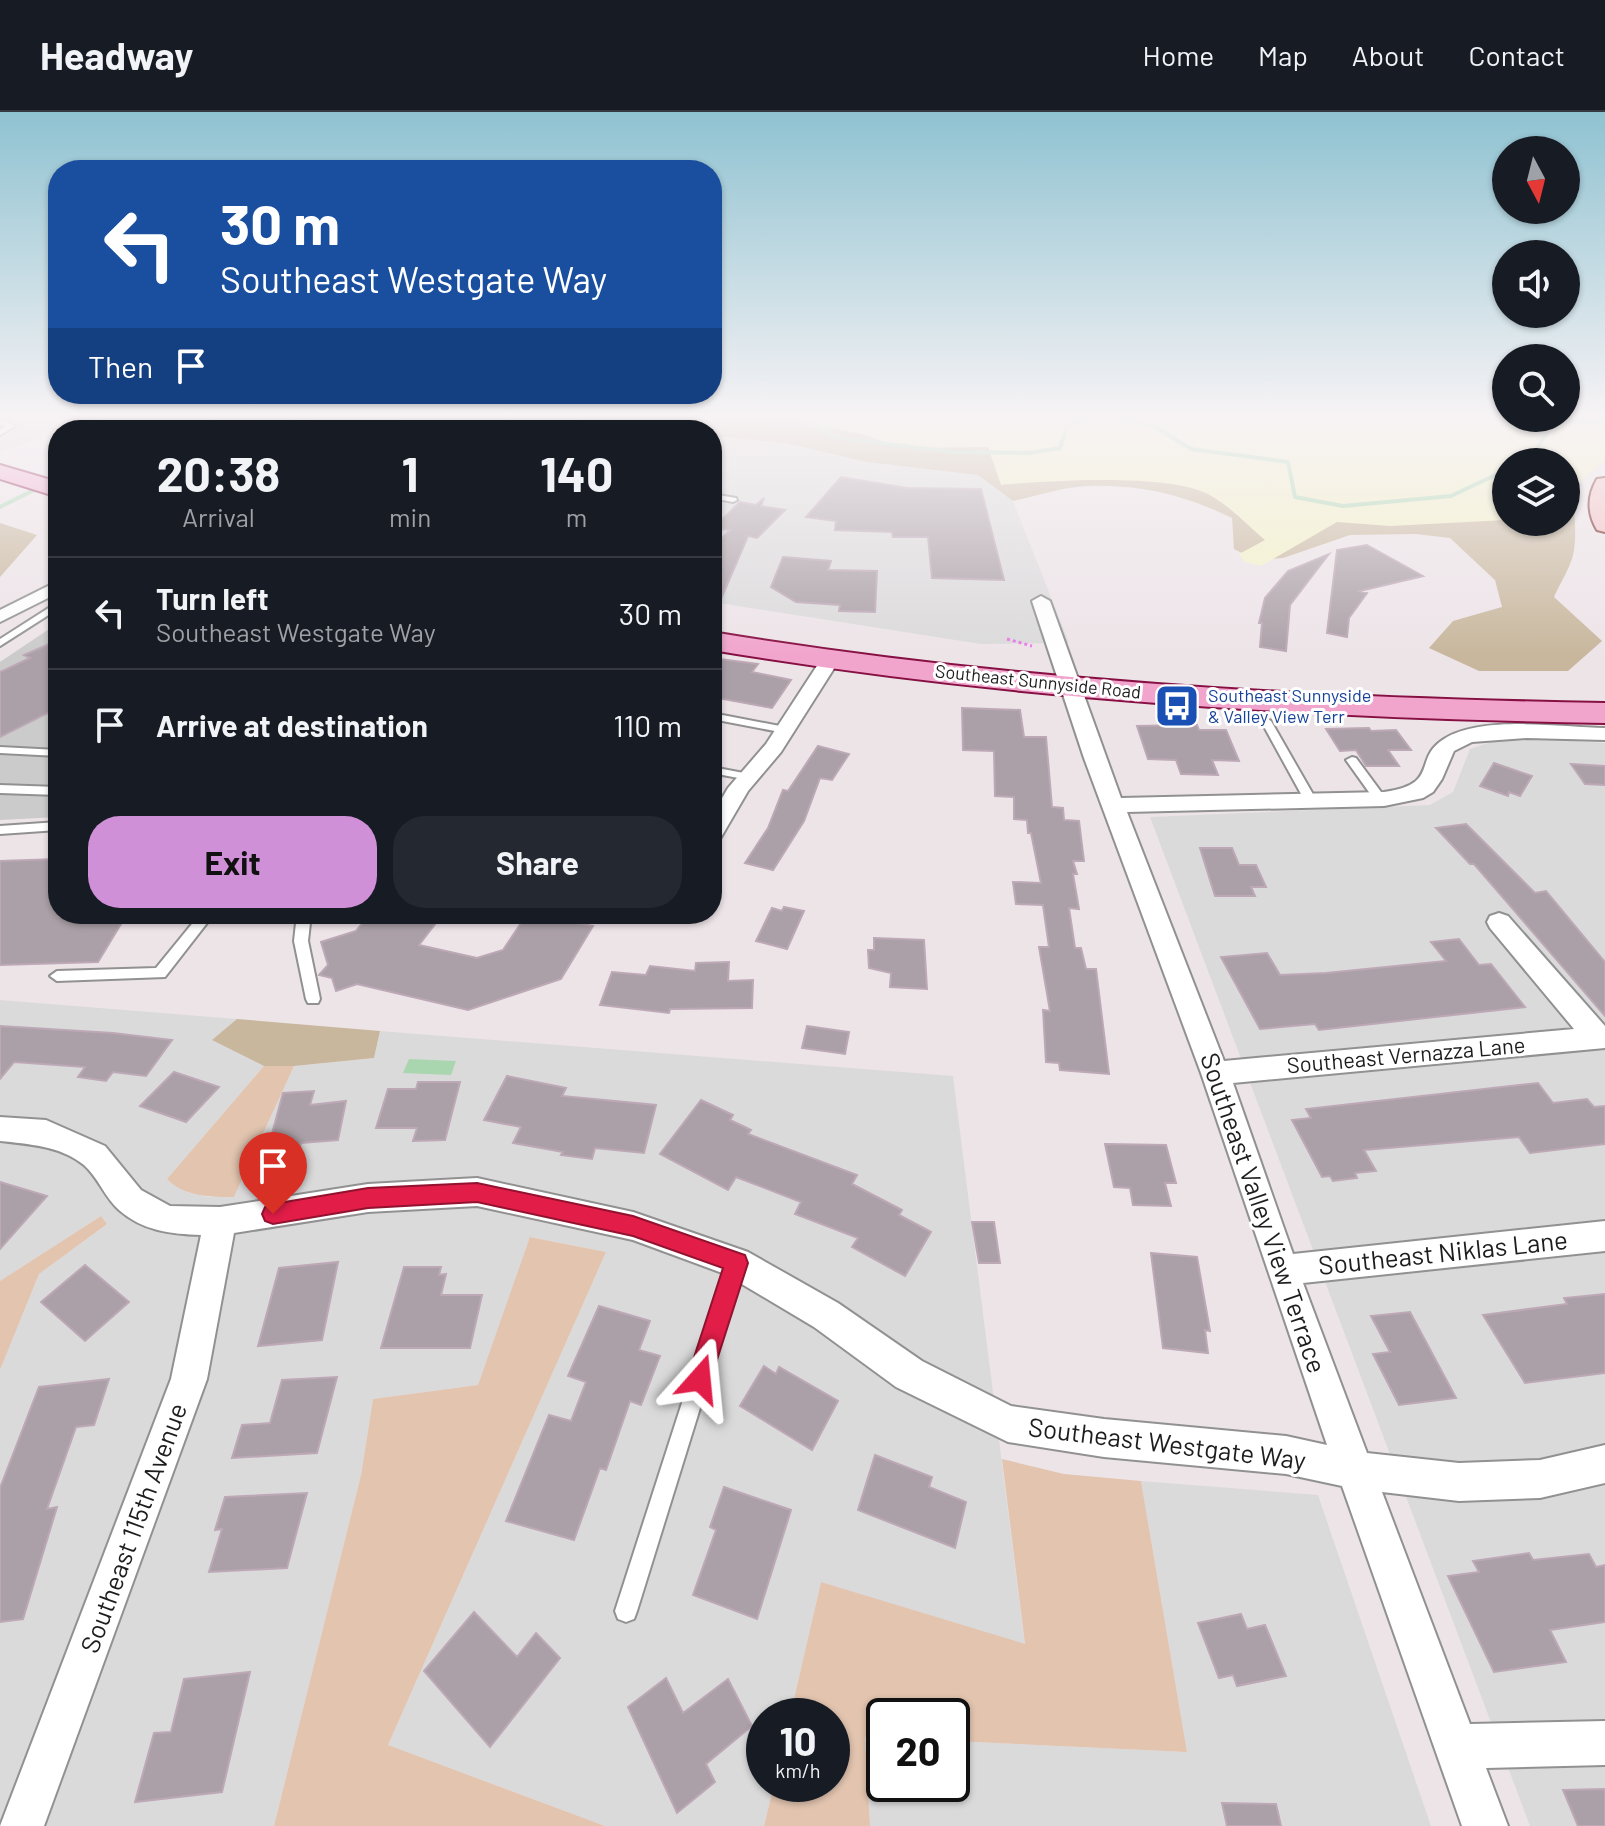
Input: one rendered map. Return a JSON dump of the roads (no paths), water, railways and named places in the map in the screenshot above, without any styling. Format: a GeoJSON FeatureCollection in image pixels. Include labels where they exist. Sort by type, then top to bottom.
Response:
{"type":"FeatureCollection","features":[{"type":"Feature","properties":{"kind":"main road"},"geometry":{"type":"LineString","coordinates":[[17,495],[48,500]]}},
{"type":"Feature","properties":{"kind":"main road"},"geometry":{"type":"LineString","coordinates":[[1600,495],[1605,525]]}},
{"type":"Feature","properties":{"kind":"main road","name":"Southeast Sunnyside Road"},"geometry":{"type":"LineString","coordinates":[[722,621],[912,648],[1067,675],[1605,687]]}},
{"type":"Feature","properties":{"kind":"main road","name":"Southeast Sunnyside Road"},"geometry":{"type":"LineString","coordinates":[[722,643],[831,659],[1067,675],[1460,710],[1605,713]]}},
{"type":"Feature","properties":{"kind":"street"},"geometry":{"type":"LineString","coordinates":[[0,617],[48,591]]}},
{"type":"Feature","properties":{"kind":"street","name":"Southeast Valley View Terrace"},"geometry":{"type":"LineString","coordinates":[[1041,601],[1113,805],[1215,1073],[1282,1270],[1485,1826]]}},
{"type":"Feature","properties":{"kind":"street"},"geometry":{"type":"LineString","coordinates":[[722,819],[831,659]]}},
{"type":"Feature","properties":{"kind":"street"},"geometry":{"type":"LineString","coordinates":[[1113,805],[1312,803],[1380,799],[1423,790],[1435,779],[1443,752],[1452,742],[1473,735],[1605,734]]}},
{"type":"Feature","properties":{"kind":"street","name":"Southeast Vernazza Lane"},"geometry":{"type":"LineString","coordinates":[[1499,922],[1601,1037]]}},
{"type":"Feature","properties":{"kind":"street","name":"Southeast Vernazza Lane"},"geometry":{"type":"LineString","coordinates":[[1215,1073],[1601,1037]]}},
{"type":"Feature","properties":{"kind":"street","name":"Southeast Westgate Way"},"geometry":{"type":"LineString","coordinates":[[0,1129],[46,1133],[94,1155],[130,1200],[166,1220],[220,1221],[368,1198],[477,1192],[633,1226],[736,1263],[826,1315],[909,1374],[1008,1424],[1104,1438],[1286,1455],[1354,1470],[1459,1482],[1540,1479],[1605,1464]]}},
{"type":"Feature","properties":{"kind":"street","name":"Southeast 115th Avenue"},"geometry":{"type":"LineString","coordinates":[[21,1826],[189,1379],[220,1221]]}},
{"type":"Feature","properties":{"kind":"street","name":"Southeast Niklas Lane"},"geometry":{"type":"LineString","coordinates":[[1282,1270],[1605,1236]]}},
{"type":"Feature","properties":{"kind":"street"},"geometry":{"type":"LineString","coordinates":[[1456,1747],[1605,1743]]}},
{"type":"Feature","properties":{"kind":"lane"},"geometry":{"type":"LineString","coordinates":[[722,498],[733,500]]}},
{"type":"Feature","properties":{"kind":"lane"},"geometry":{"type":"LineString","coordinates":[[0,643],[48,612]]}},
{"type":"Feature","properties":{"kind":"lane"},"geometry":{"type":"LineString","coordinates":[[722,718],[785,730]]}},
{"type":"Feature","properties":{"kind":"lane"},"geometry":{"type":"LineString","coordinates":[[1266,721],[1312,803]]}},
{"type":"Feature","properties":{"kind":"lane"},"geometry":{"type":"LineString","coordinates":[[0,750],[48,752]]}},
{"type":"Feature","properties":{"kind":"lane"},"geometry":{"type":"LineString","coordinates":[[1352,760],[1380,799]]}},
{"type":"Feature","properties":{"kind":"lane"},"geometry":{"type":"LineString","coordinates":[[722,772],[749,777]]}},
{"type":"Feature","properties":{"kind":"lane"},"geometry":{"type":"LineString","coordinates":[[0,789],[48,791]]}},
{"type":"Feature","properties":{"kind":"lane"},"geometry":{"type":"LineString","coordinates":[[0,830],[48,827]]}},
{"type":"Feature","properties":{"kind":"lane"},"geometry":{"type":"LineString","coordinates":[[57,976],[160,973],[199,924]]}},
{"type":"Feature","properties":{"kind":"lane"},"geometry":{"type":"LineString","coordinates":[[303,924],[301,941],[313,999]]}},
{"type":"Feature","properties":{"kind":"lane"},"geometry":{"type":"LineString","coordinates":[[626,1611],[736,1263]]}},
{"type":"Feature","properties":{"kind":"waterway"},"geometry":{"type":"LineString","coordinates":[[0,507],[24,495]]}},
{"type":"Feature","properties":{"kind":"waterway"},"geometry":{"type":"LineString","coordinates":[[1295,495],[1343,506],[1453,495]]}},
{"type":"Feature","properties":{"kind":"place","name":"Southeast Sunnyside & Valley View Terr"},"geometry":{"type":"Point","coordinates":[1177,706]}}]}
